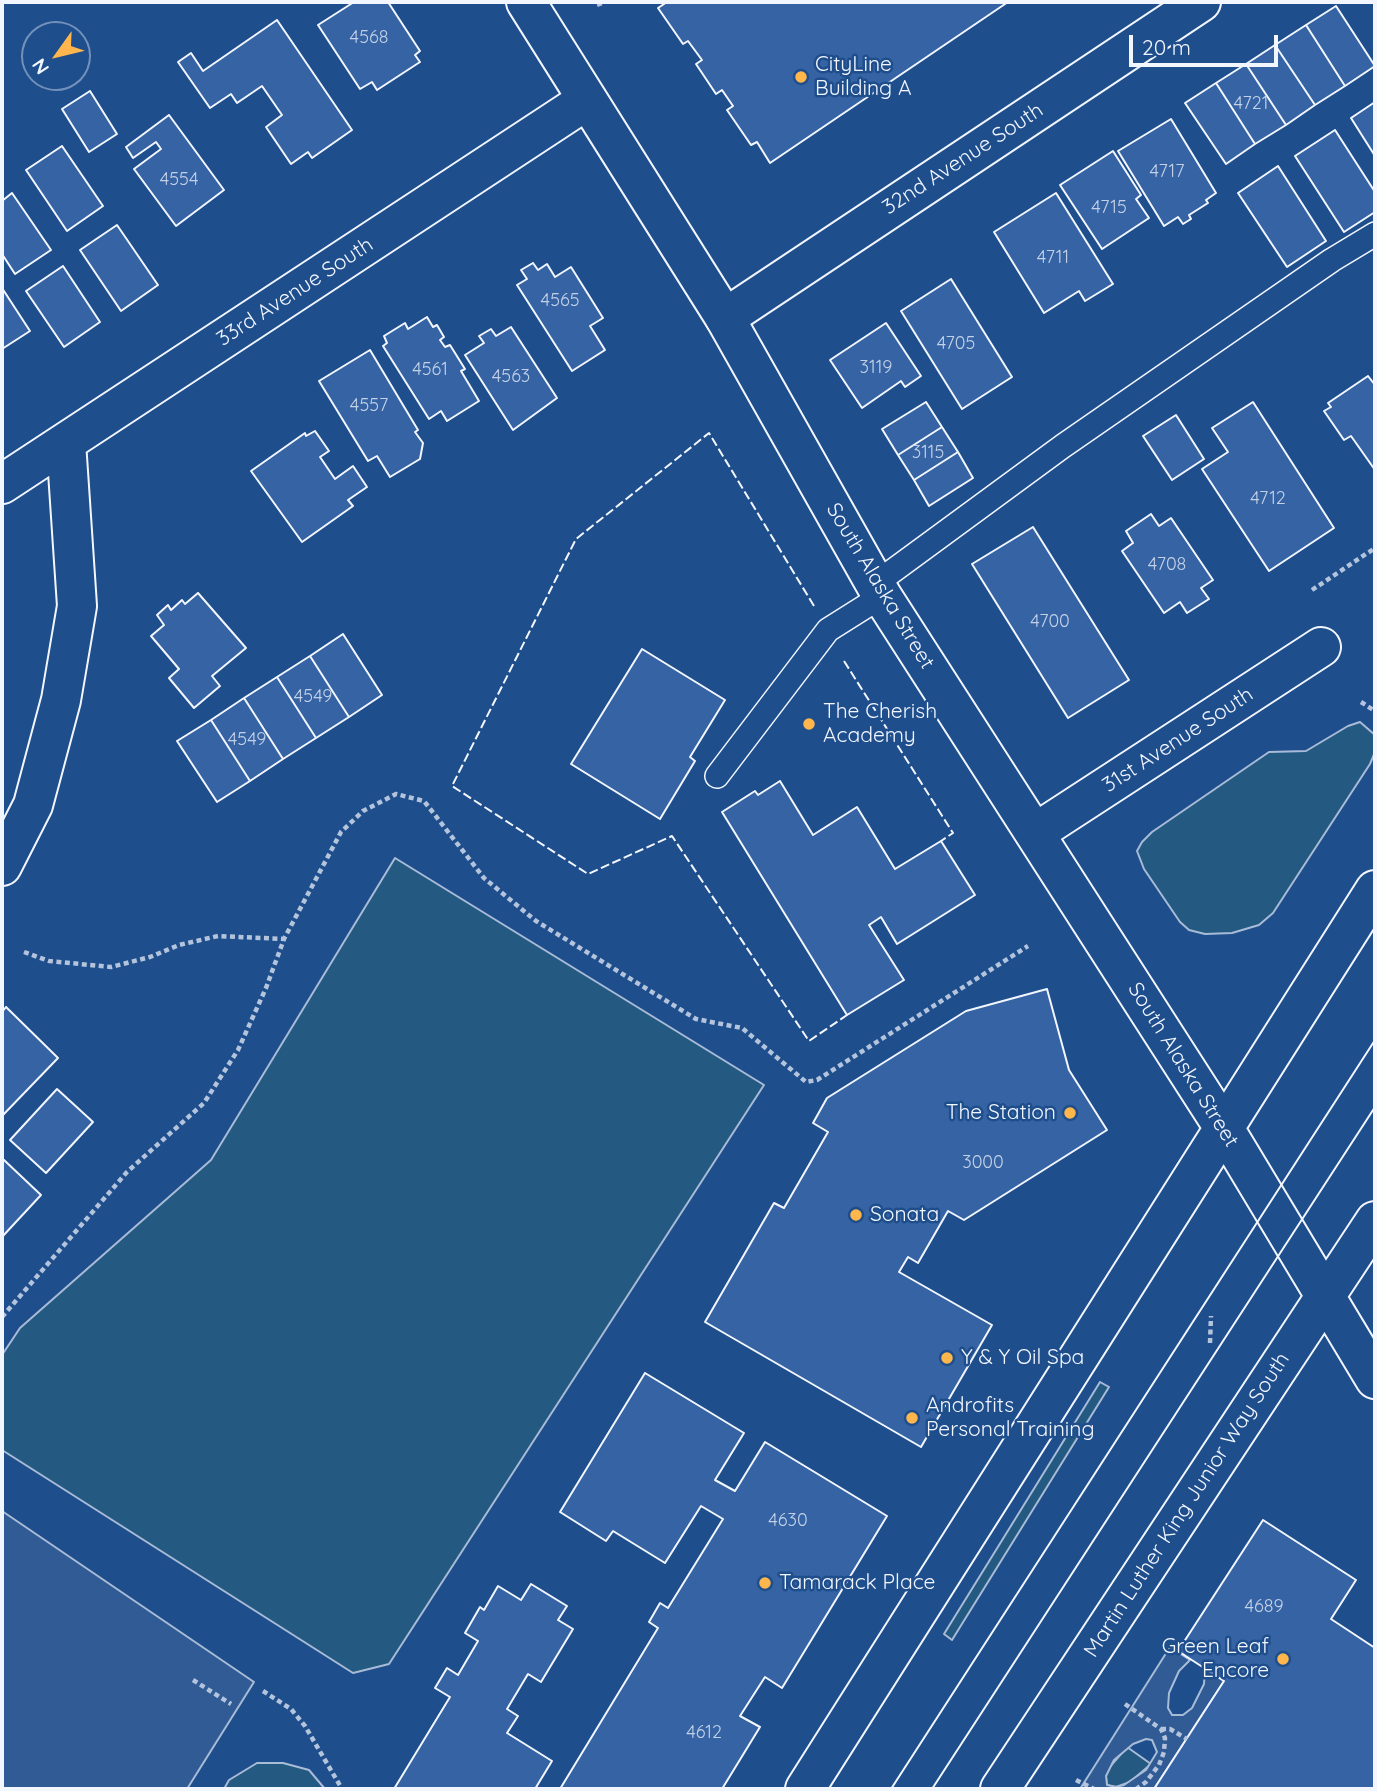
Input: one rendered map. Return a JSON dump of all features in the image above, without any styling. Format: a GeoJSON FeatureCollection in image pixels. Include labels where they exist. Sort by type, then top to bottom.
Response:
{"type":"FeatureCollection","features":[{"type":"Feature","properties":{"kind":"main road","name":"South Alaska Street"},"geometry":{"type":"LineString","coordinates":[[526,2],[725,318],[878,589],[1224,1128],[1375,1379]]}},
{"type":"Feature","properties":{"kind":"main road","name":"32nd Avenue South"},"geometry":{"type":"LineString","coordinates":[[725,318],[1182,7]]}},
{"type":"Feature","properties":{"kind":"main road","name":"33rd Avenue South"},"geometry":{"type":"LineString","coordinates":[[2,484],[587,100]]}},
{"type":"Feature","properties":{"kind":"main road"},"geometry":{"type":"LineString","coordinates":[[2,866],[33,805],[61,700],[77,606],[66,442]]}},
{"type":"Feature","properties":{"kind":"main road","name":"31st Avenue South"},"geometry":{"type":"LineString","coordinates":[[1035,833],[1321,647]]}},
{"type":"Feature","properties":{"kind":"main road"},"geometry":{"type":"LineString","coordinates":[[805,1789],[1375,890]]}},
{"type":"Feature","properties":{"kind":"main road","name":"Martin Luther King Junior Way South"},"geometry":{"type":"LineString","coordinates":[[1000,1789],[1375,1221]]}},
{"type":"Feature","properties":{"kind":"lane"},"geometry":{"type":"LineString","coordinates":[[717,776],[828,630],[1063,446],[1332,260],[1375,234]]}},
{"type":"Feature","properties":{"kind":"path"},"geometry":{"type":"LineString","coordinates":[[597,5],[605,2]]}},
{"type":"Feature","properties":{"kind":"path"},"geometry":{"type":"LineString","coordinates":[[1312,590],[1375,548]]}},
{"type":"Feature","properties":{"kind":"path"},"geometry":{"type":"LineString","coordinates":[[1361,702],[1375,712]]}},
{"type":"Feature","properties":{"kind":"path"},"geometry":{"type":"LineString","coordinates":[[2,1317],[127,1172],[204,1103],[238,1050],[284,939],[341,832],[363,811],[396,794],[424,801],[484,878],[536,921],[696,1019],[742,1028],[806,1082],[817,1080],[1028,946]]}},
{"type":"Feature","properties":{"kind":"path"},"geometry":{"type":"LineString","coordinates":[[24,951],[48,961],[111,967],[150,957],[179,945],[218,936],[284,939]]}},
{"type":"Feature","properties":{"kind":"path"},"geometry":{"type":"LineString","coordinates":[[1210,1343],[1211,1316]]}},
{"type":"Feature","properties":{"kind":"path"},"geometry":{"type":"LineString","coordinates":[[194,1680],[231,1703]]}},
{"type":"Feature","properties":{"kind":"path"},"geometry":{"type":"LineString","coordinates":[[263,1691],[291,1709],[305,1726],[342,1789]]}},
{"type":"Feature","properties":{"kind":"path"},"geometry":{"type":"LineString","coordinates":[[1125,1704],[1161,1729],[1170,1730],[1187,1739]]}},
{"type":"Feature","properties":{"kind":"path"},"geometry":{"type":"LineString","coordinates":[[1136,1789],[1146,1782],[1159,1765],[1165,1738],[1161,1729]]}},
{"type":"Feature","properties":{"kind":"path"},"geometry":{"type":"LineString","coordinates":[[1159,1765],[1167,1769]]}},
{"type":"Feature","properties":{"kind":"path"},"geometry":{"type":"LineString","coordinates":[[1076,1780],[1094,1789]]}},
{"type":"Feature","properties":{"kind":"shaded area"},"geometry":{"type":"Polygon","coordinates":[[[1360,722],[1375,735],[1375,752],[1370,764],[1273,913],[1259,925],[1232,933],[1205,934],[1189,930],[1180,922],[1144,869],[1137,851],[1142,842],[1152,832],[1269,752],[1306,751],[1348,726],[1360,722]]]}},
{"type":"Feature","properties":{"kind":"shaded area"},"geometry":{"type":"Polygon","coordinates":[[[395,858],[764,1085],[389,1664],[353,1673],[2,1450],[2,1355],[20,1328],[211,1160],[395,858]]]}},
{"type":"Feature","properties":{"kind":"shaded area"},"geometry":{"type":"Polygon","coordinates":[[[1100,1382],[1109,1387],[952,1640],[944,1634],[1100,1382]]]}},
{"type":"Feature","properties":{"kind":"shaded area"},"geometry":{"type":"Polygon","coordinates":[[[2,1511],[254,1682],[187,1789],[2,1789],[2,1511]]]}},
{"type":"Feature","properties":{"kind":"shaded area"},"geometry":{"type":"Polygon","coordinates":[[[1170,1647],[1190,1660],[1179,1671],[1169,1693],[1168,1708],[1172,1715],[1183,1715],[1192,1708],[1204,1684],[1205,1668],[1224,1681],[1154,1789],[1080,1789],[1170,1647]],[[1146,1739],[1133,1744],[1114,1760],[1106,1776],[1107,1785],[1124,1785],[1146,1770],[1157,1752],[1152,1740],[1146,1739]]]}},
{"type":"Feature","properties":{"kind":"shaded area"},"geometry":{"type":"Polygon","coordinates":[[[1127,1747],[1151,1764],[1130,1782],[1116,1787],[1107,1785],[1108,1769],[1127,1747]]]}},
{"type":"Feature","properties":{"kind":"shaded area"},"geometry":{"type":"Polygon","coordinates":[[[257,1763],[283,1763],[309,1770],[325,1789],[224,1789],[229,1780],[257,1763]]]}},
{"type":"Feature","properties":{"kind":"building"},"geometry":{"type":"Polygon","coordinates":[[[354,2],[388,2],[420,51],[415,55],[420,62],[377,90],[372,82],[360,89],[318,25],[354,2]]]}},
{"type":"Feature","properties":{"kind":"building","name":"CityLine Building A"},"geometry":{"type":"Polygon","coordinates":[[[667,2],[1008,2],[770,163],[757,142],[751,145],[727,110],[733,106],[722,90],[716,94],[696,64],[702,60],[688,41],[683,44],[658,8],[667,2]]]}},
{"type":"Feature","properties":{"kind":"building"},"geometry":{"type":"Polygon","coordinates":[[[1336,6],[1375,66],[1345,86],[1306,25],[1336,6]]]}},
{"type":"Feature","properties":{"kind":"building"},"geometry":{"type":"Polygon","coordinates":[[[277,20],[352,130],[312,158],[308,152],[291,164],[266,127],[282,115],[262,86],[237,103],[231,94],[210,108],[178,62],[191,53],[203,71],[277,20]]]}},
{"type":"Feature","properties":{"kind":"building"},"geometry":{"type":"Polygon","coordinates":[[[1306,25],[1345,86],[1315,105],[1275,45],[1306,25]]]}},
{"type":"Feature","properties":{"kind":"building"},"geometry":{"type":"Polygon","coordinates":[[[1275,45],[1315,105],[1286,125],[1246,64],[1275,45]]]}},
{"type":"Feature","properties":{"kind":"building"},"geometry":{"type":"Polygon","coordinates":[[[1246,64],[1286,125],[1255,144],[1216,83],[1246,64]]]}},
{"type":"Feature","properties":{"kind":"building"},"geometry":{"type":"Polygon","coordinates":[[[1216,83],[1255,144],[1226,164],[1185,103],[1216,83]]]}},
{"type":"Feature","properties":{"kind":"building"},"geometry":{"type":"Polygon","coordinates":[[[90,91],[117,134],[89,152],[62,109],[90,91]]]}},
{"type":"Feature","properties":{"kind":"building"},"geometry":{"type":"Polygon","coordinates":[[[1375,102],[1375,156],[1351,118],[1375,102]]]}},
{"type":"Feature","properties":{"kind":"building"},"geometry":{"type":"Polygon","coordinates":[[[169,115],[224,190],[176,226],[134,169],[161,149],[156,142],[133,158],[126,147],[169,115]]]}},
{"type":"Feature","properties":{"kind":"building"},"geometry":{"type":"Polygon","coordinates":[[[1171,119],[1216,193],[1206,200],[1208,203],[1189,215],[1191,219],[1183,224],[1178,217],[1164,226],[1118,151],[1171,119]]]}},
{"type":"Feature","properties":{"kind":"building"},"geometry":{"type":"Polygon","coordinates":[[[1335,130],[1375,192],[1375,212],[1344,232],[1295,156],[1335,130]]]}},
{"type":"Feature","properties":{"kind":"building"},"geometry":{"type":"Polygon","coordinates":[[[62,146],[103,206],[67,231],[26,170],[62,146]]]}},
{"type":"Feature","properties":{"kind":"building"},"geometry":{"type":"Polygon","coordinates":[[[1113,151],[1141,195],[1136,199],[1149,218],[1102,249],[1060,185],[1113,151]]]}},
{"type":"Feature","properties":{"kind":"building"},"geometry":{"type":"Polygon","coordinates":[[[1278,166],[1326,241],[1287,267],[1238,193],[1278,166]]]}},
{"type":"Feature","properties":{"kind":"building"},"geometry":{"type":"Polygon","coordinates":[[[12,193],[51,250],[15,274],[2,254],[2,201],[12,193]]]}},
{"type":"Feature","properties":{"kind":"building"},"geometry":{"type":"Polygon","coordinates":[[[1056,193],[1113,284],[1085,301],[1079,291],[1044,313],[994,232],[1056,193]]]}},
{"type":"Feature","properties":{"kind":"building"},"geometry":{"type":"Polygon","coordinates":[[[117,225],[158,285],[121,311],[80,250],[117,225]]]}},
{"type":"Feature","properties":{"kind":"building"},"geometry":{"type":"Polygon","coordinates":[[[533,263],[538,270],[547,264],[555,277],[571,267],[603,318],[590,326],[605,350],[572,371],[517,285],[527,279],[521,270],[533,263]]]}},
{"type":"Feature","properties":{"kind":"building"},"geometry":{"type":"Polygon","coordinates":[[[63,266],[100,322],[64,347],[26,291],[63,266]]]}},
{"type":"Feature","properties":{"kind":"building"},"geometry":{"type":"Polygon","coordinates":[[[951,279],[1012,377],[962,409],[901,311],[951,279]]]}},
{"type":"Feature","properties":{"kind":"building"},"geometry":{"type":"Polygon","coordinates":[[[2,288],[30,331],[2,349],[2,288]]]}},
{"type":"Feature","properties":{"kind":"building"},"geometry":{"type":"Polygon","coordinates":[[[427,317],[433,327],[437,325],[444,337],[440,340],[445,347],[450,345],[465,369],[461,371],[479,401],[447,421],[441,411],[429,419],[383,346],[387,343],[384,336],[405,323],[408,329],[427,317]]]}},
{"type":"Feature","properties":{"kind":"building"},"geometry":{"type":"Polygon","coordinates":[[[886,323],[921,376],[905,387],[901,381],[862,408],[830,360],[886,323]]]}},
{"type":"Feature","properties":{"kind":"building"},"geometry":{"type":"Polygon","coordinates":[[[511,327],[557,398],[513,430],[465,355],[484,343],[479,336],[491,329],[496,336],[511,327]]]}},
{"type":"Feature","properties":{"kind":"building"},"geometry":{"type":"Polygon","coordinates":[[[370,350],[423,443],[420,459],[390,477],[377,456],[368,461],[319,381],[370,350]]]}},
{"type":"Feature","properties":{"kind":"building"},"geometry":{"type":"Polygon","coordinates":[[[1368,376],[1375,385],[1375,470],[1351,436],[1344,440],[1324,411],[1331,407],[1328,403],[1368,376]]]}},
{"type":"Feature","properties":{"kind":"building"},"geometry":{"type":"Polygon","coordinates":[[[926,402],[942,427],[898,455],[882,429],[926,402]]]}},
{"type":"Feature","properties":{"kind":"building"},"geometry":{"type":"Polygon","coordinates":[[[1253,402],[1334,528],[1269,571],[1202,469],[1228,452],[1212,428],[1253,402]]]}},
{"type":"Feature","properties":{"kind":"building"},"geometry":{"type":"Polygon","coordinates":[[[1176,415],[1204,459],[1172,480],[1143,436],[1176,415]]]}},
{"type":"Feature","properties":{"kind":"building"},"geometry":{"type":"Polygon","coordinates":[[[942,427],[958,452],[914,480],[898,455],[942,427]]]}},
{"type":"Feature","properties":{"kind":"building"},"geometry":{"type":"Polygon","coordinates":[[[315,431],[329,451],[320,457],[335,479],[353,466],[367,487],[348,500],[353,506],[302,542],[251,471],[305,433],[306,436],[315,431]]]}},
{"type":"Feature","properties":{"kind":"building"},"geometry":{"type":"Polygon","coordinates":[[[958,452],[973,478],[929,506],[914,480],[958,452]]]}},
{"type":"Feature","properties":{"kind":"building"},"geometry":{"type":"Polygon","coordinates":[[[1151,514],[1159,526],[1171,518],[1213,580],[1201,588],[1209,599],[1187,613],[1180,602],[1164,613],[1122,551],[1133,543],[1126,531],[1151,514]]]}},
{"type":"Feature","properties":{"kind":"building"},"geometry":{"type":"Polygon","coordinates":[[[1033,527],[1129,680],[1068,718],[972,564],[1033,527]]]}},
{"type":"Feature","properties":{"kind":"building"},"geometry":{"type":"Polygon","coordinates":[[[198,593],[246,648],[212,676],[220,686],[194,708],[169,678],[179,669],[151,636],[164,625],[157,615],[168,605],[171,610],[182,600],[185,604],[198,593]]]}},
{"type":"Feature","properties":{"kind":"building"},"geometry":{"type":"Polygon","coordinates":[[[343,634],[382,695],[349,717],[310,656],[343,634]]]}},
{"type":"Feature","properties":{"kind":"building"},"geometry":{"type":"Polygon","coordinates":[[[642,649],[725,700],[690,757],[695,761],[660,819],[571,764],[642,649]]]}},
{"type":"Feature","properties":{"kind":"building"},"geometry":{"type":"Polygon","coordinates":[[[310,656],[349,717],[316,738],[277,677],[310,656]]]}},
{"type":"Feature","properties":{"kind":"building"},"geometry":{"type":"Polygon","coordinates":[[[277,677],[316,738],[283,759],[244,698],[277,677]]]}},
{"type":"Feature","properties":{"kind":"building"},"geometry":{"type":"Polygon","coordinates":[[[244,698],[283,759],[250,781],[211,720],[244,698]]]}},
{"type":"Feature","properties":{"kind":"building"},"geometry":{"type":"Polygon","coordinates":[[[211,720],[250,781],[217,802],[177,741],[211,720]]]}},
{"type":"Feature","properties":{"kind":"building"},"geometry":{"type":"Polygon","coordinates":[[[780,781],[813,835],[857,807],[895,869],[941,841],[975,895],[897,944],[881,917],[869,925],[904,980],[847,1015],[722,812],[755,791],[758,795],[780,781]]]}},
{"type":"Feature","properties":{"kind":"building","name":"Sonata"},"geometry":{"type":"Polygon","coordinates":[[[1047,989],[1069,1070],[1107,1130],[964,1220],[948,1211],[918,1263],[908,1257],[899,1272],[992,1325],[921,1447],[705,1322],[774,1203],[784,1208],[828,1132],[813,1123],[827,1098],[966,1011],[1047,989]]]}},
{"type":"Feature","properties":{"kind":"building"},"geometry":{"type":"Polygon","coordinates":[[[6,1007],[58,1058],[2,1116],[2,1012],[6,1007]]]}},
{"type":"Feature","properties":{"kind":"building"},"geometry":{"type":"Polygon","coordinates":[[[57,1089],[93,1122],[46,1173],[10,1140],[57,1089]]]}},
{"type":"Feature","properties":{"kind":"building"},"geometry":{"type":"Polygon","coordinates":[[[4,1160],[41,1195],[2,1237],[2,1162],[4,1160]]]}},
{"type":"Feature","properties":{"kind":"building","name":"Tamarack Place"},"geometry":{"type":"Polygon","coordinates":[[[645,1373],[744,1433],[715,1480],[735,1491],[765,1442],[887,1516],[782,1688],[765,1677],[740,1716],[760,1727],[722,1789],[560,1789],[658,1628],[649,1622],[660,1603],[668,1608],[723,1519],[701,1506],[665,1563],[613,1531],[606,1541],[560,1512],[645,1373]]]}},
{"type":"Feature","properties":{"kind":"building","name":"Green Leaf Encore"},"geometry":{"type":"Polygon","coordinates":[[[1263,1520],[1356,1580],[1331,1619],[1375,1648],[1375,1789],[1154,1789],[1224,1681],[1178,1651],[1263,1520]]]}},
{"type":"Feature","properties":{"kind":"building"},"geometry":{"type":"Polygon","coordinates":[[[531,1584],[567,1606],[558,1620],[573,1629],[541,1682],[528,1674],[507,1709],[518,1716],[507,1733],[552,1761],[535,1789],[394,1789],[450,1697],[435,1688],[447,1668],[458,1675],[478,1641],[465,1633],[480,1607],[484,1610],[498,1586],[521,1600],[531,1584]]]}},
{"type":"Feature","properties":{"kind":"tram line"},"geometry":{"type":"LineString","coordinates":[[891,1789],[1375,1040]]}},
{"type":"Feature","properties":{"kind":"tram line"},"geometry":{"type":"LineString","coordinates":[[932,1789],[1375,1107]]}},
{"type":"Feature","properties":{"kind":"fence"},"geometry":{"type":"LineString","coordinates":[[814,606],[709,433],[576,539],[452,786],[588,874],[672,836],[809,1041],[847,1015]]}},
{"type":"Feature","properties":{"kind":"fence"},"geometry":{"type":"LineString","coordinates":[[844,661],[953,833],[941,841]]}},
{"type":"Feature","properties":{"kind":"place","name":"CityLine Building A"},"geometry":{"type":"Point","coordinates":[801,77]}},
{"type":"Feature","properties":{"kind":"place","name":"The Cherish Academy"},"geometry":{"type":"Point","coordinates":[809,724]}},
{"type":"Feature","properties":{"kind":"place","name":"The Station"},"geometry":{"type":"Point","coordinates":[1070,1113]}},
{"type":"Feature","properties":{"kind":"place","name":"Sonata"},"geometry":{"type":"Point","coordinates":[856,1215]}},
{"type":"Feature","properties":{"kind":"place","name":"Y & Y Oil Spa"},"geometry":{"type":"Point","coordinates":[947,1358]}},
{"type":"Feature","properties":{"kind":"place","name":"Androfits Personal Training"},"geometry":{"type":"Point","coordinates":[912,1418]}},
{"type":"Feature","properties":{"kind":"place","name":"Tamarack Place"},"geometry":{"type":"Point","coordinates":[765,1583]}},
{"type":"Feature","properties":{"kind":"place","name":"Green Leaf Encore"},"geometry":{"type":"Point","coordinates":[1283,1659]}}]}
